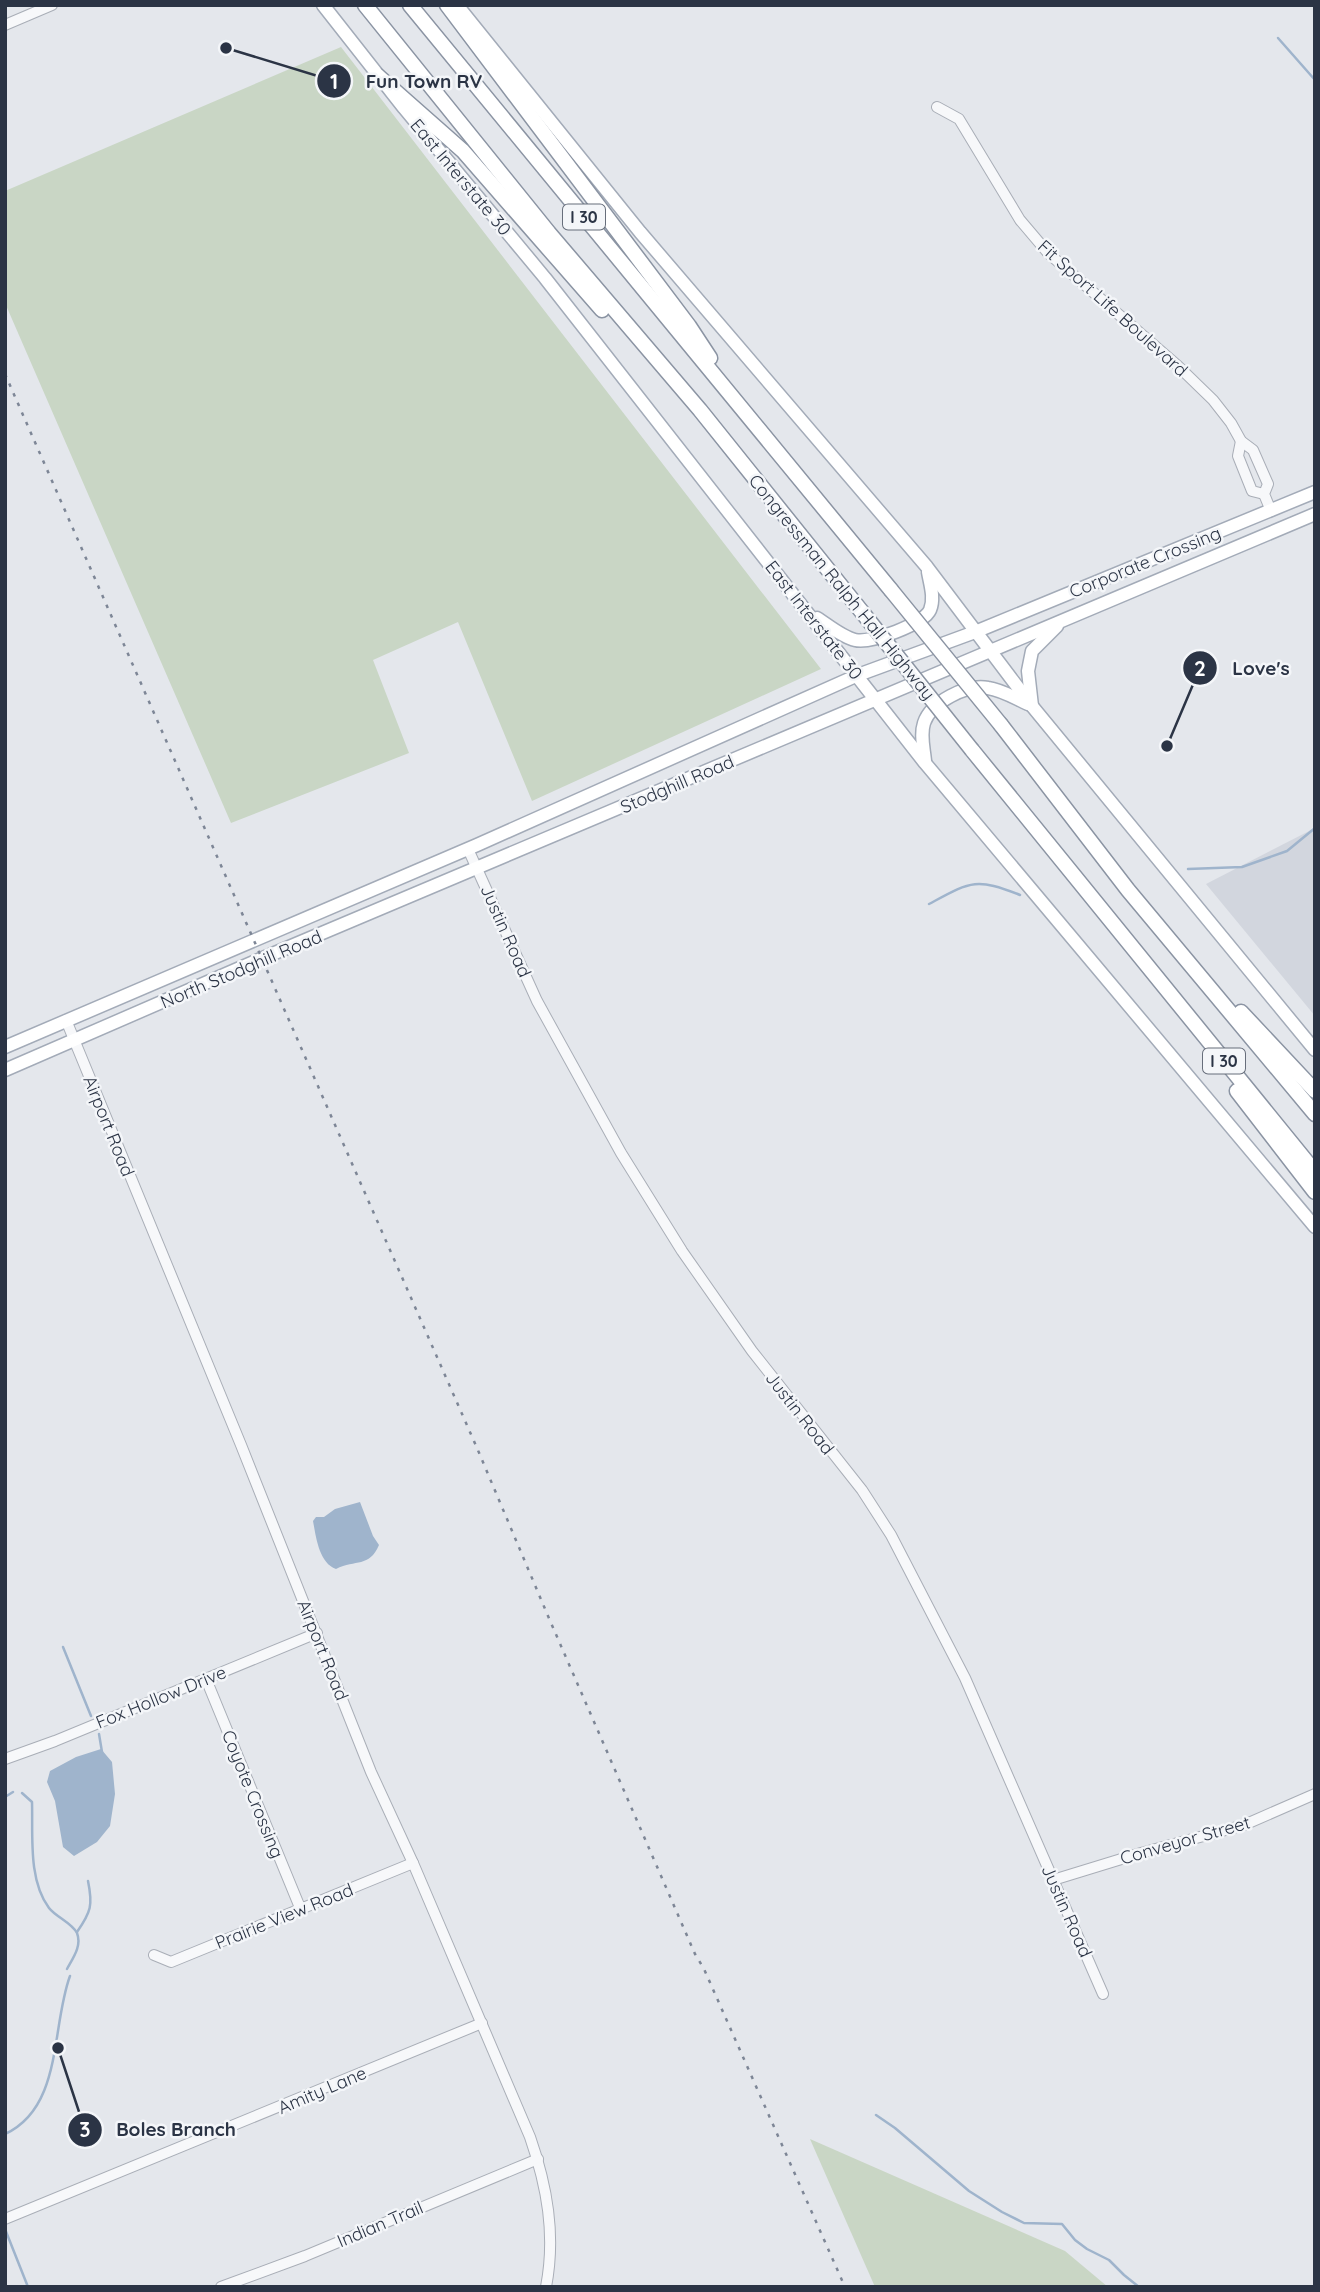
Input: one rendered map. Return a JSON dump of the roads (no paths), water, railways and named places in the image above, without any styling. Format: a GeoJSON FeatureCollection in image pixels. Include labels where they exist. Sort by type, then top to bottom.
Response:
{"type":"FeatureCollection","features":[{"type":"Feature","properties":{"kind":"highway","name":"Congressman Ralph Hall Highway"},"geometry":{"type":"LineString","coordinates":[[365,5],[549,233],[700,410],[1315,1172]]}},
{"type":"Feature","properties":{"kind":"highway","name":"Congressman Ralph Hall Highway"},"geometry":{"type":"LineString","coordinates":[[410,5],[1001,725],[1128,890],[1315,1114]]}},
{"type":"Feature","properties":{"kind":"highway"},"geometry":{"type":"LineString","coordinates":[[447,5],[689,326],[758,428]]}},
{"type":"Feature","properties":{"kind":"highway"},"geometry":{"type":"LineString","coordinates":[[378,76],[463,151],[671,388],[700,410]]}},
{"type":"Feature","properties":{"kind":"highway"},"geometry":{"type":"LineString","coordinates":[[1133,949],[1164,999],[1315,1192]]}},
{"type":"Feature","properties":{"kind":"highway"},"geometry":{"type":"LineString","coordinates":[[1200,977],[1234,1005],[1315,1091]]}},
{"type":"Feature","properties":{"kind":"main road","name":"East Interstate 30"},"geometry":{"type":"LineString","coordinates":[[323,5],[378,76],[545,278],[925,763],[1315,1227]]}},
{"type":"Feature","properties":{"kind":"main road"},"geometry":{"type":"LineString","coordinates":[[457,5],[640,232],[927,567],[1032,706],[1315,1050]]}},
{"type":"Feature","properties":{"kind":"main road","name":"Corporate Crossing"},"geometry":{"type":"LineString","coordinates":[[858,675],[975,632],[1315,492]]}},
{"type":"Feature","properties":{"kind":"main road","name":"Corporate Crossing"},"geometry":{"type":"LineString","coordinates":[[877,700],[1315,514]]}},
{"type":"Feature","properties":{"kind":"main road"},"geometry":{"type":"LineString","coordinates":[[807,612],[855,640],[866,640],[901,629],[922,620],[929,612],[933,601],[927,567]]}},
{"type":"Feature","properties":{"kind":"main road"},"geometry":{"type":"LineString","coordinates":[[1032,706],[1028,671],[1032,651],[1061,622]]}},
{"type":"Feature","properties":{"kind":"main road","name":"Stodghill Road"},"geometry":{"type":"LineString","coordinates":[[468,849],[858,675]]}},
{"type":"Feature","properties":{"kind":"main road"},"geometry":{"type":"LineString","coordinates":[[925,763],[922,733],[925,720],[930,711],[955,695],[965,690],[990,688],[1032,706]]}},
{"type":"Feature","properties":{"kind":"main road","name":"Stodghill Road"},"geometry":{"type":"LineString","coordinates":[[477,868],[877,700]]}},
{"type":"Feature","properties":{"kind":"main road","name":"North Stodghill Road"},"geometry":{"type":"LineString","coordinates":[[5,1046],[468,849]]}},
{"type":"Feature","properties":{"kind":"main road","name":"North Stodghill Road"},"geometry":{"type":"LineString","coordinates":[[5,1070],[477,868]]}},
{"type":"Feature","properties":{"kind":"street"},"geometry":{"type":"LineString","coordinates":[[5,26],[52,5]]}},
{"type":"Feature","properties":{"kind":"street","name":"Fit Sport Life Boulevard"},"geometry":{"type":"LineString","coordinates":[[937,107],[959,119],[1020,220],[1048,253],[1213,400],[1241,441],[1253,450],[1268,484],[1264,494],[1271,511]]}},
{"type":"Feature","properties":{"kind":"street","name":"Fit Sport Life Boulevard"},"geometry":{"type":"LineString","coordinates":[[1241,441],[1238,456],[1252,491],[1264,494]]}},
{"type":"Feature","properties":{"kind":"street","name":"Justin Road"},"geometry":{"type":"LineString","coordinates":[[468,849],[537,1001],[621,1153],[668,1229],[752,1351],[862,1490],[891,1535],[965,1678],[1103,1994]]}},
{"type":"Feature","properties":{"kind":"street","name":"Airport Road"},"geometry":{"type":"LineString","coordinates":[[66,1020],[317,1633],[371,1772],[413,1863],[538,2159],[550,2219],[550,2260],[546,2287]]}},
{"type":"Feature","properties":{"kind":"street","name":"Fox Hollow Drive"},"geometry":{"type":"LineString","coordinates":[[5,1759],[317,1633]]}},
{"type":"Feature","properties":{"kind":"street","name":"Coyote Crossing"},"geometry":{"type":"LineString","coordinates":[[206,1679],[301,1910]]}},
{"type":"Feature","properties":{"kind":"street","name":"Conveyor Street"},"geometry":{"type":"LineString","coordinates":[[1053,1880],[1118,1859],[1244,1825],[1315,1794]]}},
{"type":"Feature","properties":{"kind":"street","name":"Prairie View Road"},"geometry":{"type":"LineString","coordinates":[[154,1955],[171,1962],[413,1863]]}},
{"type":"Feature","properties":{"kind":"street","name":"Amity Lane"},"geometry":{"type":"LineString","coordinates":[[5,2219],[482,2023]]}},
{"type":"Feature","properties":{"kind":"street","name":"Indian Trail"},"geometry":{"type":"LineString","coordinates":[[221,2287],[305,2256],[538,2159]]}},
{"type":"Feature","properties":{"kind":"water"},"geometry":{"type":"Polygon","coordinates":[[[360,1502],[379,1545],[366,1560],[336,1569],[330,1566],[322,1555],[313,1521],[335,1509],[360,1502]]]}},
{"type":"Feature","properties":{"kind":"water"},"geometry":{"type":"Polygon","coordinates":[[[101,1749],[112,1762],[115,1794],[110,1826],[97,1842],[74,1856],[63,1847],[55,1801],[47,1782],[50,1771],[76,1757],[101,1749]]]}},
{"type":"Feature","properties":{"kind":"waterway"},"geometry":{"type":"LineString","coordinates":[[1278,38],[1315,80]]}},
{"type":"Feature","properties":{"kind":"waterway"},"geometry":{"type":"LineString","coordinates":[[1188,869],[1242,867],[1287,851],[1315,828]]}},
{"type":"Feature","properties":{"kind":"waterway"},"geometry":{"type":"LineString","coordinates":[[929,904],[973,884],[993,886],[1020,895]]}},
{"type":"Feature","properties":{"kind":"waterway"},"geometry":{"type":"LineString","coordinates":[[63,1647],[91,1716]]}},
{"type":"Feature","properties":{"kind":"waterway"},"geometry":{"type":"LineString","coordinates":[[99,1734],[102,1752]]}},
{"type":"Feature","properties":{"kind":"waterway"},"geometry":{"type":"LineString","coordinates":[[5,1797],[13,1792]]}},
{"type":"Feature","properties":{"kind":"waterway"},"geometry":{"type":"LineString","coordinates":[[22,1793],[32,1802],[33,1857],[42,1897],[49,1908],[77,1933],[76,1952],[67,1969]]}},
{"type":"Feature","properties":{"kind":"waterway"},"geometry":{"type":"LineString","coordinates":[[77,1932],[90,1908],[88,1881]]}},
{"type":"Feature","properties":{"kind":"waterway"},"geometry":{"type":"LineString","coordinates":[[5,2134],[24,2122],[37,2105],[46,2086],[70,1976]]}},
{"type":"Feature","properties":{"kind":"waterway"},"geometry":{"type":"LineString","coordinates":[[876,2115],[969,2191],[1024,2223],[1062,2224],[1075,2240],[1109,2260],[1139,2287]]}},
{"type":"Feature","properties":{"kind":"waterway"},"geometry":{"type":"LineString","coordinates":[[5,2229],[28,2287]]}},
{"type":"Feature","properties":{"kind":"railway"},"geometry":{"type":"LineString","coordinates":[[5,374],[477,1448],[695,1954],[845,2287]]}},
{"type":"Feature","properties":{"kind":"place","name":"Fun Town RV"},"geometry":{"type":"Point","coordinates":[226,48]}},
{"type":"Feature","properties":{"kind":"place","name":"Love's"},"geometry":{"type":"Point","coordinates":[1167,746]}},
{"type":"Feature","properties":{"kind":"place","name":"Boles Branch"},"geometry":{"type":"Point","coordinates":[58,2048]}}]}
